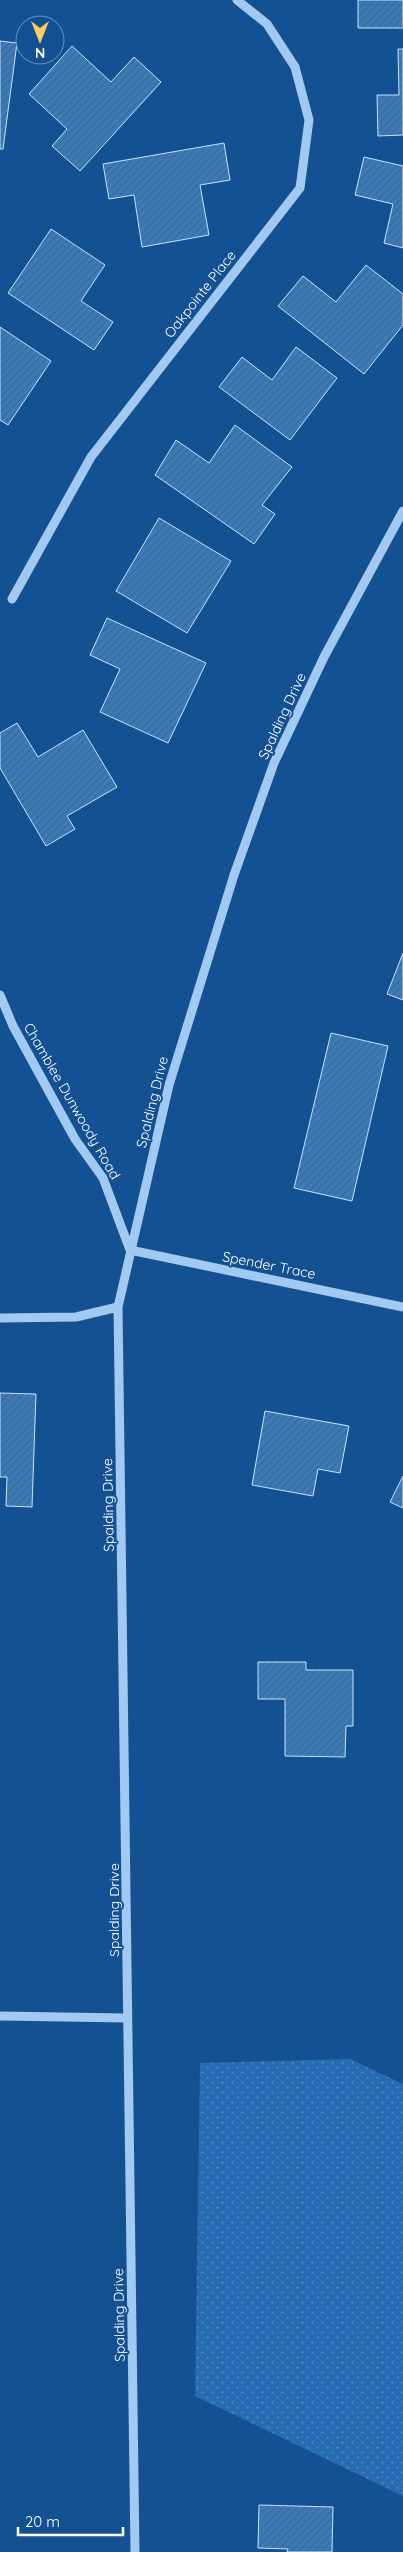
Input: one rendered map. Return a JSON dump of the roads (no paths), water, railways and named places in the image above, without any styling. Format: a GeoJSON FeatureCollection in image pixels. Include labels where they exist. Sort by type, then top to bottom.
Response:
{"type":"FeatureCollection","features":[{"type":"Feature","properties":{"kind":"street","name":"Oakpointe Place"},"geometry":{"type":"LineString","coordinates":[[12,599],[91,457],[300,188],[309,120],[295,67],[267,24],[237,0]]}},
{"type":"Feature","properties":{"kind":"street","name":"Spalding Drive"},"geometry":{"type":"LineString","coordinates":[[135,2552],[127,2018],[127,1820],[118,1307],[169,1086],[234,875],[271,772],[324,657],[403,511]]}},
{"type":"Feature","properties":{"kind":"street","name":"Chamblee Dunwoody Road"},"geometry":{"type":"LineString","coordinates":[[0,995],[13,1026],[75,1139],[103,1178],[130,1250]]}},
{"type":"Feature","properties":{"kind":"street","name":"Spender Trace"},"geometry":{"type":"LineString","coordinates":[[130,1250],[403,1306]]}},
{"type":"Feature","properties":{"kind":"street"},"geometry":{"type":"LineString","coordinates":[[0,1318],[76,1316],[118,1307]]}},
{"type":"Feature","properties":{"kind":"street"},"geometry":{"type":"LineString","coordinates":[[0,2016],[127,2018]]}}]}
